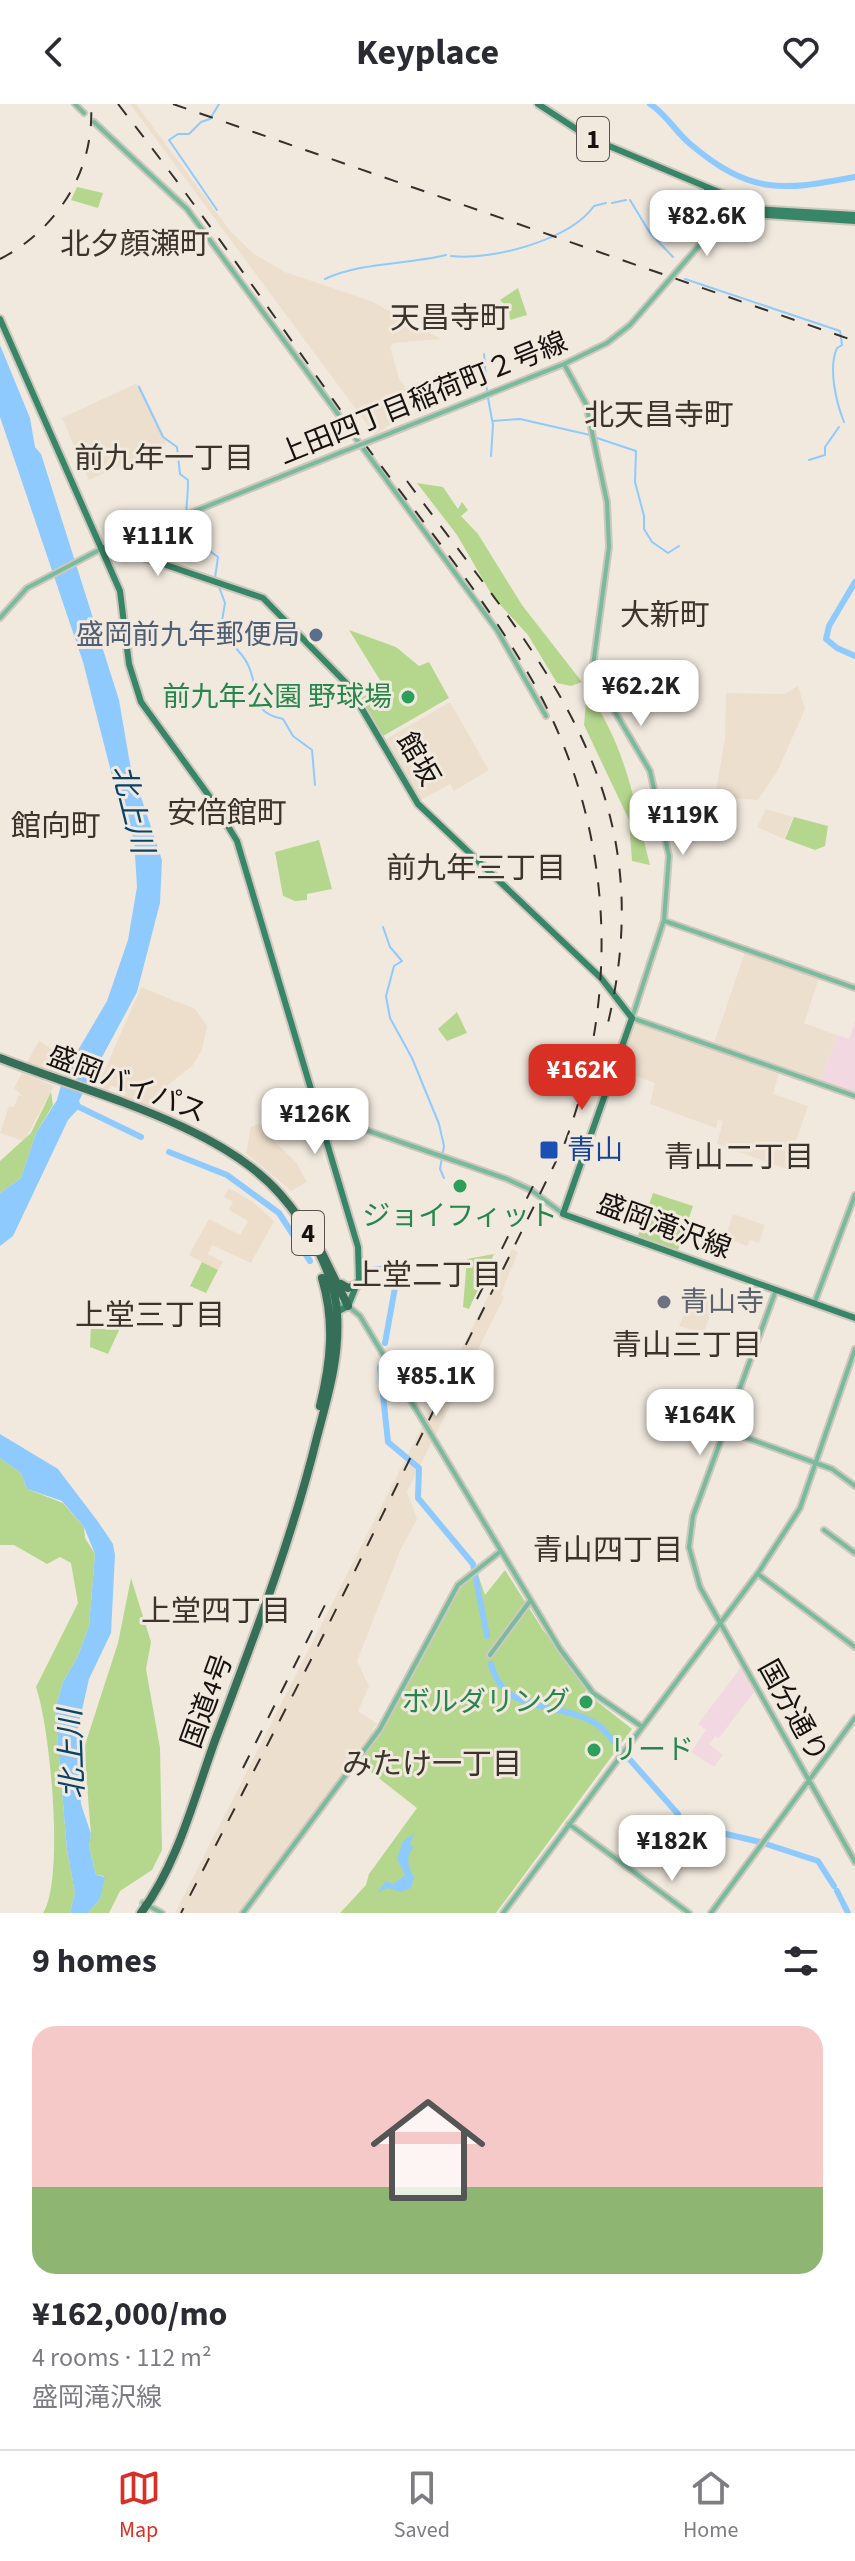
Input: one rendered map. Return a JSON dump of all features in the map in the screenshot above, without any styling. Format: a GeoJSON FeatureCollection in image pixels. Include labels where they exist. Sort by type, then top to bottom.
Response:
{"type":"FeatureCollection","features":[{"type":"Feature","properties":{"kind":"highway","name":"盛岡バイパス"},"geometry":{"type":"LineString","coordinates":[[0,1060],[198,1135],[255,1169],[281,1195],[303,1225],[337,1307],[333,1362]]}},
{"type":"Feature","properties":{"kind":"highway","name":"盛岡バイパス"},"geometry":{"type":"LineString","coordinates":[[89,1094],[213,1146],[250,1170],[297,1222],[315,1256],[327,1294],[333,1362]]}},
{"type":"Feature","properties":{"kind":"highway"},"geometry":{"type":"LineString","coordinates":[[255,1169],[282,1190],[303,1219],[348,1306]]}},
{"type":"Feature","properties":{"kind":"highway"},"geometry":{"type":"LineString","coordinates":[[335,1277],[345,1288],[357,1285]]}},
{"type":"Feature","properties":{"kind":"highway","name":"国道4号"},"geometry":{"type":"LineString","coordinates":[[142,1908],[174,1852],[285,1551],[333,1362]]}},
{"type":"Feature","properties":{"kind":"main road","name":"1"},"geometry":{"type":"LineString","coordinates":[[538,104],[568,127],[742,212],[855,215]]}},
{"type":"Feature","properties":{"kind":"main road","name":"1"},"geometry":{"type":"LineString","coordinates":[[758,212],[855,221]]}},
{"type":"Feature","properties":{"kind":"main road"},"geometry":{"type":"LineString","coordinates":[[0,319],[120,591],[129,664],[141,702],[212,800],[237,841],[358,1247],[361,1265],[357,1285],[348,1306],[337,1307],[331,1319]]}},
{"type":"Feature","properties":{"kind":"main road","name":"館坂"},"geometry":{"type":"LineString","coordinates":[[103,548],[116,548],[263,598],[277,609],[348,685],[418,804],[601,978],[632,1018]]}},
{"type":"Feature","properties":{"kind":"main road","name":"盛岡滝沢線"},"geometry":{"type":"LineString","coordinates":[[632,1018],[563,1214],[855,1318]]}},
{"type":"Feature","properties":{"kind":"street"},"geometry":{"type":"LineString","coordinates":[[75,104],[84,113]]}},
{"type":"Feature","properties":{"kind":"street"},"geometry":{"type":"LineString","coordinates":[[94,122],[187,209],[497,630],[546,716]]}},
{"type":"Feature","properties":{"kind":"street","name":"上田四丁目稲荷町２号線"},"geometry":{"type":"LineString","coordinates":[[0,618],[16,597],[103,548],[564,364],[616,337],[720,227],[742,212],[758,212]]}},
{"type":"Feature","properties":{"kind":"street"},"geometry":{"type":"LineString","coordinates":[[564,364],[586,404],[607,502],[609,547],[592,673],[650,771],[669,856],[664,920],[632,1018],[855,1096]]}},
{"type":"Feature","properties":{"kind":"street"},"geometry":{"type":"LineString","coordinates":[[664,920],[855,988]]}},
{"type":"Feature","properties":{"kind":"street"},"geometry":{"type":"LineString","coordinates":[[318,1113],[517,1183],[563,1214]]}},
{"type":"Feature","properties":{"kind":"street"},"geometry":{"type":"LineString","coordinates":[[814,1304],[855,1195]]}},
{"type":"Feature","properties":{"kind":"street","name":"国分通り"},"geometry":{"type":"LineString","coordinates":[[776,1290],[693,1516],[689,1547],[696,1577],[855,1862]]}},
{"type":"Feature","properties":{"kind":"street"},"geometry":{"type":"LineString","coordinates":[[327,1294],[337,1307]]}},
{"type":"Feature","properties":{"kind":"street"},"geometry":{"type":"LineString","coordinates":[[348,1306],[360,1316],[530,1601],[593,1693],[641,1726]]}},
{"type":"Feature","properties":{"kind":"street"},"geometry":{"type":"LineString","coordinates":[[503,1913],[758,1573],[800,1508],[818,1464],[855,1349]]}},
{"type":"Feature","properties":{"kind":"street"},"geometry":{"type":"LineString","coordinates":[[725,1430],[832,1469],[855,1486]]}},
{"type":"Feature","properties":{"kind":"street"},"geometry":{"type":"LineString","coordinates":[[824,1530],[855,1553]]}},
{"type":"Feature","properties":{"kind":"street"},"geometry":{"type":"LineString","coordinates":[[243,1913],[380,1729],[458,1585],[501,1551]]}},
{"type":"Feature","properties":{"kind":"street"},"geometry":{"type":"LineString","coordinates":[[758,1573],[855,1647]]}},
{"type":"Feature","properties":{"kind":"street"},"geometry":{"type":"LineString","coordinates":[[490,1655],[530,1601]]}},
{"type":"Feature","properties":{"kind":"street"},"geometry":{"type":"LineString","coordinates":[[711,1913],[855,1718]]}},
{"type":"Feature","properties":{"kind":"street"},"geometry":{"type":"LineString","coordinates":[[569,1824],[689,1913]]}},
{"type":"Feature","properties":{"kind":"street"},"geometry":{"type":"LineString","coordinates":[[142,1908],[162,1913]]}},
{"type":"Feature","properties":{"kind":"shaded area"},"geometry":{"type":"Polygon","coordinates":[[[130,104],[136,104],[231,232],[254,254],[285,272],[371,301],[441,339],[394,343],[390,347],[399,379],[419,404],[375,435],[130,104]]]}},
{"type":"Feature","properties":{"kind":"shaded area"},"geometry":{"type":"Polygon","coordinates":[[[135,384],[140,385],[166,440],[165,446],[89,480],[62,418],[135,384]]]}},
{"type":"Feature","properties":{"kind":"shaded area"},"geometry":{"type":"Polygon","coordinates":[[[798,686],[805,709],[778,770],[758,800],[715,797],[725,738],[726,693],[784,694],[798,686]]]}},
{"type":"Feature","properties":{"kind":"shaded area"},"geometry":{"type":"Polygon","coordinates":[[[450,702],[489,770],[454,791],[450,784],[421,800],[386,739],[450,702]]]}},
{"type":"Feature","properties":{"kind":"shaded area"},"geometry":{"type":"Polygon","coordinates":[[[766,809],[793,817],[784,839],[757,827],[766,809]]]}},
{"type":"Feature","properties":{"kind":"shaded area"},"geometry":{"type":"Polygon","coordinates":[[[745,952],[819,978],[804,1023],[837,1035],[821,1080],[714,1043],[745,952]]]}},
{"type":"Feature","properties":{"kind":"shaded area"},"geometry":{"type":"Polygon","coordinates":[[[141,987],[195,1009],[207,1026],[202,1050],[192,1066],[168,1085],[153,1111],[122,1099],[126,1093],[111,1085],[107,1093],[101,1090],[100,1081],[141,987]]]}},
{"type":"Feature","properties":{"kind":"shaded area"},"geometry":{"type":"Polygon","coordinates":[[[855,1021],[855,1092],[821,1080],[837,1035],[849,1039],[855,1021]]]}},
{"type":"Feature","properties":{"kind":"shaded area"},"geometry":{"type":"Polygon","coordinates":[[[635,1023],[779,1074],[773,1094],[808,1106],[786,1169],[717,1144],[723,1121],[718,1120],[716,1128],[650,1104],[655,1083],[617,1069],[635,1023]]]}},
{"type":"Feature","properties":{"kind":"shaded area"},"geometry":{"type":"Polygon","coordinates":[[[39,1041],[67,1059],[60,1076],[26,1064],[39,1041]]]}},
{"type":"Feature","properties":{"kind":"shaded area"},"geometry":{"type":"Polygon","coordinates":[[[22,1073],[54,1086],[24,1141],[0,1133],[9,1106],[14,1107],[19,1095],[24,1097],[14,1088],[22,1073]]]}},
{"type":"Feature","properties":{"kind":"shaded area"},"geometry":{"type":"Polygon","coordinates":[[[269,1120],[272,1139],[296,1162],[307,1182],[291,1191],[246,1153],[251,1127],[269,1120]]]}},
{"type":"Feature","properties":{"kind":"shaded area"},"geometry":{"type":"Polygon","coordinates":[[[229,1188],[253,1202],[274,1221],[251,1263],[212,1245],[208,1254],[223,1262],[218,1270],[189,1255],[209,1219],[240,1235],[248,1221],[229,1210],[233,1202],[224,1197],[229,1188]]]}},
{"type":"Feature","properties":{"kind":"shaded area"},"geometry":{"type":"Polygon","coordinates":[[[733,1214],[765,1225],[759,1243],[750,1240],[747,1246],[725,1238],[733,1214]]]}},
{"type":"Feature","properties":{"kind":"shaded area"},"geometry":{"type":"Polygon","coordinates":[[[512,1249],[518,1252],[501,1294],[504,1297],[407,1492],[417,1519],[401,1549],[357,1661],[369,1686],[358,1711],[379,1725],[374,1726],[371,1736],[239,1913],[175,1913],[512,1249]]]}},
{"type":"Feature","properties":{"kind":"shaded area"},"geometry":{"type":"Polygon","coordinates":[[[693,1293],[714,1301],[704,1334],[679,1326],[693,1293]]]}},
{"type":"Feature","properties":{"kind":"shaded area"},"geometry":{"type":"Polygon","coordinates":[[[741,1667],[755,1691],[719,1738],[715,1736],[709,1744],[723,1755],[714,1767],[691,1752],[706,1730],[698,1724],[741,1667]]]}},
{"type":"Feature","properties":{"kind":"green space"},"geometry":{"type":"Polygon","coordinates":[[[77,187],[103,193],[98,208],[71,200],[77,187]]]}},
{"type":"Feature","properties":{"kind":"green space"},"geometry":{"type":"Polygon","coordinates":[[[518,288],[527,315],[510,320],[509,309],[500,300],[518,288]]]}},
{"type":"Feature","properties":{"kind":"green space"},"geometry":{"type":"Polygon","coordinates":[[[417,483],[443,487],[458,509],[462,502],[468,510],[461,516],[478,534],[522,605],[582,682],[571,686],[557,683],[528,635],[493,597],[457,535],[417,483]]]}},
{"type":"Feature","properties":{"kind":"green space"},"geometry":{"type":"Polygon","coordinates":[[[349,630],[396,647],[419,666],[429,662],[449,698],[383,736],[361,698],[383,685],[349,630]]]}},
{"type":"Feature","properties":{"kind":"green space"},"geometry":{"type":"Polygon","coordinates":[[[587,690],[620,754],[650,865],[632,861],[629,820],[584,725],[587,690]]]}},
{"type":"Feature","properties":{"kind":"green space"},"geometry":{"type":"Polygon","coordinates":[[[794,817],[828,826],[825,846],[815,850],[785,839],[794,817]]]}},
{"type":"Feature","properties":{"kind":"green space"},"geometry":{"type":"Polygon","coordinates":[[[319,840],[332,889],[307,894],[307,900],[295,901],[283,896],[275,852],[319,840]]]}},
{"type":"Feature","properties":{"kind":"green space"},"geometry":{"type":"Polygon","coordinates":[[[457,1012],[467,1033],[447,1041],[438,1029],[457,1012]]]}},
{"type":"Feature","properties":{"kind":"green space"},"geometry":{"type":"Polygon","coordinates":[[[51,1092],[53,1105],[36,1133],[21,1178],[0,1193],[0,1161],[31,1133],[51,1092]]]}},
{"type":"Feature","properties":{"kind":"green space"},"geometry":{"type":"Polygon","coordinates":[[[653,1193],[693,1206],[678,1250],[638,1236],[653,1193]]]}},
{"type":"Feature","properties":{"kind":"green space"},"geometry":{"type":"Polygon","coordinates":[[[494,1254],[469,1309],[463,1307],[467,1259],[494,1254]]]}},
{"type":"Feature","properties":{"kind":"green space"},"geometry":{"type":"Polygon","coordinates":[[[202,1262],[218,1270],[206,1293],[190,1286],[202,1262]]]}},
{"type":"Feature","properties":{"kind":"green space"},"geometry":{"type":"Polygon","coordinates":[[[91,1323],[120,1328],[108,1354],[90,1347],[91,1323]]]}},
{"type":"Feature","properties":{"kind":"green space"},"geometry":{"type":"Polygon","coordinates":[[[0,1458],[21,1473],[27,1489],[63,1503],[84,1527],[85,1538],[95,1554],[89,1626],[78,1656],[63,1682],[55,1709],[67,1850],[75,1893],[70,1913],[43,1913],[50,1895],[53,1869],[53,1802],[46,1734],[36,1687],[78,1603],[71,1563],[60,1557],[47,1564],[14,1545],[0,1545],[0,1458]]]}},
{"type":"Feature","properties":{"kind":"green space"},"geometry":{"type":"Polygon","coordinates":[[[476,1569],[485,1595],[505,1570],[543,1630],[587,1688],[585,1692],[632,1729],[496,1913],[340,1913],[366,1885],[369,1874],[417,1808],[358,1762],[444,1611],[476,1569]]]}},
{"type":"Feature","properties":{"kind":"green space"},"geometry":{"type":"Polygon","coordinates":[[[131,1578],[151,1642],[146,1669],[160,1748],[162,1850],[152,1870],[120,1891],[109,1913],[88,1913],[100,1899],[104,1876],[96,1875],[89,1847],[91,1834],[84,1748],[118,1643],[131,1578]]]}},
{"type":"Feature","properties":{"kind":"water","name":"北上川"},"geometry":{"type":"Polygon","coordinates":[[[0,345],[30,418],[35,447],[41,454],[119,700],[130,764],[162,860],[160,903],[137,992],[79,1101],[81,1106],[68,1120],[13,1236],[0,1246],[0,1193],[21,1178],[36,1133],[57,1100],[64,1074],[107,1001],[128,940],[137,887],[134,839],[119,803],[83,662],[0,417],[0,345]]]}},
{"type":"Feature","properties":{"kind":"water","name":"北上川"},"geometry":{"type":"Polygon","coordinates":[[[0,1434],[58,1469],[113,1544],[111,1633],[89,1679],[77,1732],[81,1804],[91,1834],[89,1847],[96,1875],[105,1877],[100,1899],[88,1913],[70,1913],[75,1893],[67,1850],[55,1709],[63,1682],[78,1656],[89,1626],[95,1554],[84,1527],[62,1501],[27,1489],[21,1473],[0,1458],[0,1434]]]}},
{"type":"Feature","properties":{"kind":"water"},"geometry":{"type":"Polygon","coordinates":[[[415,1833],[408,1860],[414,1878],[411,1888],[401,1892],[388,1888],[377,1893],[386,1881],[393,1884],[405,1875],[397,1859],[403,1841],[415,1833]]]}},
{"type":"Feature","properties":{"kind":"waterway"},"geometry":{"type":"LineString","coordinates":[[217,210],[169,140],[178,134],[189,134],[201,122],[210,119],[219,104]]}},
{"type":"Feature","properties":{"kind":"waterway"},"geometry":{"type":"LineString","coordinates":[[650,104],[711,160],[749,180],[786,186],[855,177]]}},
{"type":"Feature","properties":{"kind":"waterway"},"geometry":{"type":"LineString","coordinates":[[612,203],[626,200]]}},
{"type":"Feature","properties":{"kind":"waterway"},"geometry":{"type":"LineString","coordinates":[[630,200],[650,233],[673,257]]}},
{"type":"Feature","properties":{"kind":"waterway"},"geometry":{"type":"LineString","coordinates":[[451,256],[487,255],[528,246],[567,229],[594,206],[606,203]]}},
{"type":"Feature","properties":{"kind":"waterway"},"geometry":{"type":"LineString","coordinates":[[325,279],[354,269],[446,255]]}},
{"type":"Feature","properties":{"kind":"waterway"},"geometry":{"type":"LineString","coordinates":[[685,279],[840,331],[842,345],[834,356],[833,375],[844,422]]}},
{"type":"Feature","properties":{"kind":"waterway"},"geometry":{"type":"LineString","coordinates":[[484,354],[487,392]]}},
{"type":"Feature","properties":{"kind":"waterway"},"geometry":{"type":"LineString","coordinates":[[139,387],[163,437],[177,447],[180,474],[188,480],[186,524],[195,538],[218,557],[215,578]]}},
{"type":"Feature","properties":{"kind":"waterway"},"geometry":{"type":"LineString","coordinates":[[488,398],[493,425],[491,456]]}},
{"type":"Feature","properties":{"kind":"waterway"},"geometry":{"type":"LineString","coordinates":[[492,421],[520,419],[590,435]]}},
{"type":"Feature","properties":{"kind":"waterway"},"geometry":{"type":"LineString","coordinates":[[809,460],[825,455],[825,447],[839,427]]}},
{"type":"Feature","properties":{"kind":"waterway"},"geometry":{"type":"LineString","coordinates":[[597,438],[636,451],[635,482],[644,516],[644,529],[652,542],[668,553],[679,546]]}},
{"type":"Feature","properties":{"kind":"waterway"},"geometry":{"type":"LineString","coordinates":[[855,582],[829,626],[826,639],[855,656]]}},
{"type":"Feature","properties":{"kind":"waterway"},"geometry":{"type":"LineString","coordinates":[[218,584],[225,603],[222,621],[229,628],[227,637],[247,662],[257,700],[265,712],[283,719],[293,736],[312,750],[315,785]]}},
{"type":"Feature","properties":{"kind":"waterway"},"geometry":{"type":"LineString","coordinates":[[383,927],[390,947],[402,961],[394,966],[386,996],[390,1018],[412,1058],[439,1124],[444,1146],[440,1169],[444,1178]]}},
{"type":"Feature","properties":{"kind":"waterway"},"geometry":{"type":"LineString","coordinates":[[75,1105],[141,1137]]}},
{"type":"Feature","properties":{"kind":"waterway"},"geometry":{"type":"LineString","coordinates":[[169,1152],[227,1175],[279,1213],[310,1261]]}},
{"type":"Feature","properties":{"kind":"waterway"},"geometry":{"type":"LineString","coordinates":[[365,1271],[394,1267],[398,1271],[385,1343]]}},
{"type":"Feature","properties":{"kind":"waterway"},"geometry":{"type":"LineString","coordinates":[[380,1367],[388,1442],[419,1468],[418,1498],[473,1564],[487,1636]]}},
{"type":"Feature","properties":{"kind":"waterway"},"geometry":{"type":"LineString","coordinates":[[491,1664],[498,1681],[508,1693],[521,1700],[586,1718],[601,1727],[678,1814]]}},
{"type":"Feature","properties":{"kind":"waterway"},"geometry":{"type":"LineString","coordinates":[[682,1818],[696,1827],[760,1842]]}},
{"type":"Feature","properties":{"kind":"waterway"},"geometry":{"type":"LineString","coordinates":[[766,1844],[818,1861],[834,1886]]}},
{"type":"Feature","properties":{"kind":"waterway"},"geometry":{"type":"LineString","coordinates":[[837,1891],[848,1913]]}},
{"type":"Feature","properties":{"kind":"railway"},"geometry":{"type":"LineString","coordinates":[[0,259],[39,231],[69,195],[87,152],[91,104]]}},
{"type":"Feature","properties":{"kind":"railway"},"geometry":{"type":"LineString","coordinates":[[118,104],[474,590],[517,655],[563,743],[582,799],[594,856],[601,914],[601,972],[595,1031],[582,1088],[564,1145],[318,1646],[181,1913]]}},
{"type":"Feature","properties":{"kind":"railway"},"geometry":{"type":"LineString","coordinates":[[173,104],[855,341]]}},
{"type":"Feature","properties":{"kind":"railway"},"geometry":{"type":"LineString","coordinates":[[407,481],[502,608],[543,669],[578,731],[604,796],[619,865],[621,942],[607,1027]]}},
{"type":"Feature","properties":{"kind":"railway"},"geometry":{"type":"LineString","coordinates":[[477,1299],[534,1184]]}},
{"type":"Feature","properties":{"kind":"railway"},"geometry":{"type":"LineString","coordinates":[[243,1768],[326,1603]]}},
{"type":"Feature","properties":{"kind":"place","name":"盛岡前九年郵便局"},"geometry":{"type":"Point","coordinates":[316,635]}},
{"type":"Feature","properties":{"kind":"place","name":"前九年公園 野球場"},"geometry":{"type":"Point","coordinates":[408,697]}},
{"type":"Feature","properties":{"kind":"place","name":"青山"},"geometry":{"type":"Point","coordinates":[549,1150]}},
{"type":"Feature","properties":{"kind":"place","name":"ジョイフィット"},"geometry":{"type":"Point","coordinates":[460,1186]}},
{"type":"Feature","properties":{"kind":"place","name":"青山寺"},"geometry":{"type":"Point","coordinates":[664,1302]}},
{"type":"Feature","properties":{"kind":"place","name":"ボルダリング"},"geometry":{"type":"Point","coordinates":[586,1702]}},
{"type":"Feature","properties":{"kind":"place","name":"リード"},"geometry":{"type":"Point","coordinates":[594,1750]}},
{"type":"Feature","properties":{"kind":"district","name":"北夕顔瀬町"},"geometry":{"type":"Point","coordinates":[135,244]}},
{"type":"Feature","properties":{"kind":"district","name":"天昌寺町"},"geometry":{"type":"Point","coordinates":[450,318]}},
{"type":"Feature","properties":{"kind":"district","name":"北天昌寺町"},"geometry":{"type":"Point","coordinates":[659,415]}},
{"type":"Feature","properties":{"kind":"district","name":"前九年一丁目"},"geometry":{"type":"Point","coordinates":[164,458]}},
{"type":"Feature","properties":{"kind":"district","name":"大新町"},"geometry":{"type":"Point","coordinates":[665,615]}},
{"type":"Feature","properties":{"kind":"district","name":"安倍館町"},"geometry":{"type":"Point","coordinates":[227,813]}},
{"type":"Feature","properties":{"kind":"district","name":"館向町"},"geometry":{"type":"Point","coordinates":[56,826]}},
{"type":"Feature","properties":{"kind":"district","name":"前九年三丁目"},"geometry":{"type":"Point","coordinates":[476,868]}},
{"type":"Feature","properties":{"kind":"district","name":"青山二丁目"},"geometry":{"type":"Point","coordinates":[739,1157]}},
{"type":"Feature","properties":{"kind":"district","name":"上堂二丁目"},"geometry":{"type":"Point","coordinates":[427,1275]}},
{"type":"Feature","properties":{"kind":"district","name":"上堂三丁目"},"geometry":{"type":"Point","coordinates":[150,1315]}},
{"type":"Feature","properties":{"kind":"district","name":"青山三丁目"},"geometry":{"type":"Point","coordinates":[687,1345]}},
{"type":"Feature","properties":{"kind":"district","name":"青山四丁目"},"geometry":{"type":"Point","coordinates":[608,1550]}},
{"type":"Feature","properties":{"kind":"district","name":"上堂四丁目"},"geometry":{"type":"Point","coordinates":[216,1611]}},
{"type":"Feature","properties":{"kind":"district","name":"みたけ一丁目"},"geometry":{"type":"Point","coordinates":[432,1764]}}]}
